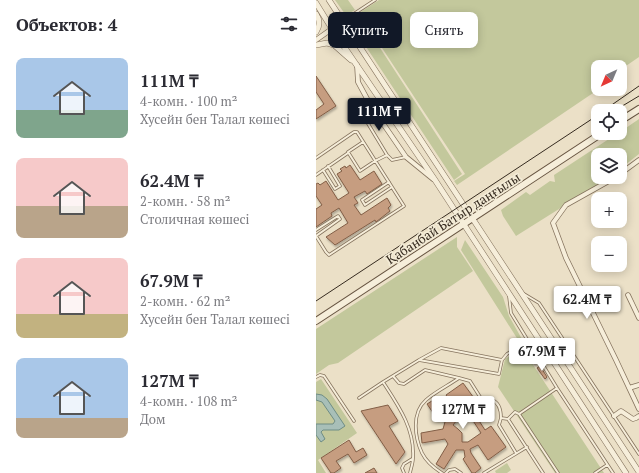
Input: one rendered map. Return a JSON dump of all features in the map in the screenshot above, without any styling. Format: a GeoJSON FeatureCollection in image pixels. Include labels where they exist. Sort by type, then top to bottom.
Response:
{"type":"FeatureCollection","features":[{"type":"Feature","properties":{"kind":"main road"},"geometry":{"type":"LineString","coordinates":[[627,117],[639,109]]}},
{"type":"Feature","properties":{"kind":"main road","name":"Қабанбай Батыр даңғылы"},"geometry":{"type":"LineString","coordinates":[[316,320],[591,140]]}},
{"type":"Feature","properties":{"kind":"street"},"geometry":{"type":"LineString","coordinates":[[329,0],[337,12]]}},
{"type":"Feature","properties":{"kind":"street"},"geometry":{"type":"LineString","coordinates":[[316,3],[328,22]]}},
{"type":"Feature","properties":{"kind":"street"},"geometry":{"type":"LineString","coordinates":[[316,14],[319,23],[316,32]]}},
{"type":"Feature","properties":{"kind":"street"},"geometry":{"type":"LineString","coordinates":[[316,40],[328,32]]}},
{"type":"Feature","properties":{"kind":"street"},"geometry":{"type":"LineString","coordinates":[[316,45],[327,42],[334,45],[357,65],[358,82],[371,106],[406,157],[435,180]]}},
{"type":"Feature","properties":{"kind":"street"},"geometry":{"type":"LineString","coordinates":[[345,48],[435,180],[626,473]]}},
{"type":"Feature","properties":{"kind":"street"},"geometry":{"type":"LineString","coordinates":[[361,48],[639,472]]}},
{"type":"Feature","properties":{"kind":"street"},"geometry":{"type":"LineString","coordinates":[[627,169],[639,160]]}},
{"type":"Feature","properties":{"kind":"street"},"geometry":{"type":"LineString","coordinates":[[604,184],[566,205],[554,223],[566,258],[639,409]]}},
{"type":"Feature","properties":{"kind":"street"},"geometry":{"type":"LineString","coordinates":[[628,295],[639,318]]}},
{"type":"Feature","properties":{"kind":"street"},"geometry":{"type":"LineString","coordinates":[[629,388],[639,385]]}},
{"type":"Feature","properties":{"kind":"street"},"geometry":{"type":"LineString","coordinates":[[614,416],[621,411],[633,418],[639,416]]}},
{"type":"Feature","properties":{"kind":"lane"},"geometry":{"type":"LineString","coordinates":[[357,12],[375,0]]}},
{"type":"Feature","properties":{"kind":"lane"},"geometry":{"type":"LineString","coordinates":[[371,106],[364,112],[364,117],[387,155],[392,160],[406,157]]}},
{"type":"Feature","properties":{"kind":"lane"},"geometry":{"type":"LineString","coordinates":[[316,158],[354,132],[357,132],[404,206],[329,255],[316,236],[340,219],[338,216],[316,230]]}},
{"type":"Feature","properties":{"kind":"lane"},"geometry":{"type":"LineString","coordinates":[[316,175],[363,142]]}},
{"type":"Feature","properties":{"kind":"lane"},"geometry":{"type":"LineString","coordinates":[[348,152],[360,171],[387,155]]}},
{"type":"Feature","properties":{"kind":"lane"},"geometry":{"type":"LineString","coordinates":[[323,170],[335,189],[340,186],[328,166]]}},
{"type":"Feature","properties":{"kind":"lane"},"geometry":{"type":"LineString","coordinates":[[389,182],[362,200],[365,205],[392,187]]}},
{"type":"Feature","properties":{"kind":"lane"},"geometry":{"type":"LineString","coordinates":[[508,292],[511,313],[557,388],[613,473]]}},
{"type":"Feature","properties":{"kind":"lane"},"geometry":{"type":"LineString","coordinates":[[521,292],[539,303],[639,454]]}},
{"type":"Feature","properties":{"kind":"lane"},"geometry":{"type":"LineString","coordinates":[[419,360],[499,374],[502,360],[507,354],[528,342]]}},
{"type":"Feature","properties":{"kind":"lane"},"geometry":{"type":"LineString","coordinates":[[358,398],[441,348],[502,360]]}},
{"type":"Feature","properties":{"kind":"lane"},"geometry":{"type":"LineString","coordinates":[[393,376],[399,383],[404,384],[425,370],[470,382],[482,400],[493,400],[499,405],[501,418],[499,425],[516,453]]}},
{"type":"Feature","properties":{"kind":"lane"},"geometry":{"type":"LineString","coordinates":[[316,377],[320,375],[324,376],[354,421]]}},
{"type":"Feature","properties":{"kind":"lane"},"geometry":{"type":"LineString","coordinates":[[442,473],[429,463],[422,454],[417,439],[416,418],[425,401],[459,378]]}},
{"type":"Feature","properties":{"kind":"lane"},"geometry":{"type":"LineString","coordinates":[[383,382],[406,420],[411,436],[413,458],[410,473]]}},
{"type":"Feature","properties":{"kind":"lane"},"geometry":{"type":"LineString","coordinates":[[508,420],[515,412],[519,414],[557,388]]}},
{"type":"Feature","properties":{"kind":"lane"},"geometry":{"type":"LineString","coordinates":[[519,414],[558,473]]}},
{"type":"Feature","properties":{"kind":"lane"},"geometry":{"type":"LineString","coordinates":[[501,418],[508,420],[543,473]]}},
{"type":"Feature","properties":{"kind":"lane"},"geometry":{"type":"LineString","coordinates":[[484,473],[526,447]]}},
{"type":"Feature","properties":{"kind":"lane"},"geometry":{"type":"LineString","coordinates":[[404,473],[402,468],[404,464],[413,458]]}},
{"type":"Feature","properties":{"kind":"lane"},"geometry":{"type":"LineString","coordinates":[[595,473],[607,465]]}},
{"type":"Feature","properties":{"kind":"lane"},"geometry":{"type":"LineString","coordinates":[[446,473],[449,470],[456,469],[461,473]]}},
{"type":"Feature","properties":{"kind":"green space"},"geometry":{"type":"Polygon","coordinates":[[[335,0],[348,0],[355,10],[352,12],[344,12],[335,0]]]}},
{"type":"Feature","properties":{"kind":"green space"},"geometry":{"type":"Polygon","coordinates":[[[379,0],[639,0],[639,57],[627,65],[627,60],[591,60],[591,94],[457,185],[454,181],[465,174],[382,48],[402,48],[402,12],[361,12],[379,0]]]}},
{"type":"Feature","properties":{"kind":"green space"},"geometry":{"type":"Polygon","coordinates":[[[367,48],[380,48],[462,174],[454,180],[367,48]]]}},
{"type":"Feature","properties":{"kind":"green space"},"geometry":{"type":"Polygon","coordinates":[[[639,119],[639,154],[627,163],[627,148],[595,148],[607,140],[627,140],[627,127],[639,119]]]}},
{"type":"Feature","properties":{"kind":"green space"},"geometry":{"type":"Polygon","coordinates":[[[591,151],[591,184],[599,184],[516,236],[503,216],[501,210],[526,192],[530,195],[550,181],[555,182],[554,175],[591,151]]]}},
{"type":"Feature","properties":{"kind":"green space"},"geometry":{"type":"Polygon","coordinates":[[[457,237],[457,247],[473,271],[338,363],[329,365],[316,374],[316,329],[457,237]]]}},
{"type":"Feature","properties":{"kind":"green space"},"geometry":{"type":"Polygon","coordinates":[[[465,240],[503,297],[509,316],[523,341],[520,343],[461,250],[465,240]]]}},
{"type":"Feature","properties":{"kind":"green space"},"geometry":{"type":"Polygon","coordinates":[[[522,348],[604,473],[555,473],[498,387],[505,359],[522,348]]]}},
{"type":"Feature","properties":{"kind":"green space"},"geometry":{"type":"Polygon","coordinates":[[[321,379],[357,433],[318,460],[326,473],[316,473],[316,382],[321,379]]]}},
{"type":"Feature","properties":{"kind":"green space"},"geometry":{"type":"Polygon","coordinates":[[[507,463],[511,470],[507,473],[496,473],[495,471],[507,463]]]}},
{"type":"Feature","properties":{"kind":"water"},"geometry":{"type":"Polygon","coordinates":[[[316,394],[322,395],[327,399],[345,426],[339,430],[323,430],[321,432],[325,439],[321,442],[316,435],[316,424],[333,424],[335,421],[322,402],[316,400],[316,394]]]}},
{"type":"Feature","properties":{"kind":"building"},"geometry":{"type":"Polygon","coordinates":[[[316,76],[336,106],[316,119],[316,110],[324,104],[316,92],[316,76]]]}},
{"type":"Feature","properties":{"kind":"building"},"geometry":{"type":"Polygon","coordinates":[[[350,165],[360,180],[374,171],[382,184],[367,194],[365,191],[354,197],[358,203],[354,205],[361,215],[387,198],[391,205],[388,208],[390,211],[376,222],[375,220],[335,245],[326,237],[348,223],[339,208],[331,213],[332,216],[316,227],[316,209],[322,205],[316,196],[316,184],[318,183],[320,185],[326,181],[338,200],[349,193],[337,174],[342,171],[340,169],[345,166],[346,168],[350,165]]]}},
{"type":"Feature","properties":{"kind":"building"},"geometry":{"type":"Polygon","coordinates":[[[529,351],[536,362],[534,364],[526,352],[529,351]]]}},
{"type":"Feature","properties":{"kind":"building"},"geometry":{"type":"Polygon","coordinates":[[[540,366],[547,377],[545,379],[537,368],[540,366]]]}},
{"type":"Feature","properties":{"kind":"building"},"geometry":{"type":"Polygon","coordinates":[[[463,383],[479,405],[472,410],[485,430],[491,426],[506,447],[488,460],[478,445],[470,449],[481,468],[475,473],[472,473],[463,459],[465,457],[464,450],[456,450],[444,469],[436,464],[448,444],[445,439],[422,443],[421,433],[443,429],[445,422],[440,418],[438,420],[427,404],[435,399],[445,415],[449,417],[457,411],[446,395],[463,383]],[[468,413],[457,420],[453,425],[462,433],[462,442],[468,442],[481,433],[468,413]]]}},
{"type":"Feature","properties":{"kind":"building"},"geometry":{"type":"Polygon","coordinates":[[[388,405],[398,421],[389,426],[405,452],[396,464],[361,411],[388,405]]]}},
{"type":"Feature","properties":{"kind":"building"},"geometry":{"type":"Polygon","coordinates":[[[349,440],[356,452],[363,448],[367,455],[354,463],[348,454],[336,461],[341,468],[334,473],[331,473],[321,458],[349,440]]]}},
{"type":"Feature","properties":{"kind":"building"},"geometry":{"type":"Polygon","coordinates":[[[374,468],[377,473],[365,473],[374,468]]]}},
{"type":"Feature","properties":{"kind":"tram line"},"geometry":{"type":"LineString","coordinates":[[613,104],[639,86]]}},
{"type":"Feature","properties":{"kind":"tram line"},"geometry":{"type":"LineString","coordinates":[[626,104],[639,96]]}},
{"type":"Feature","properties":{"kind":"tram line"},"geometry":{"type":"LineString","coordinates":[[316,301],[591,120]]}}]}
